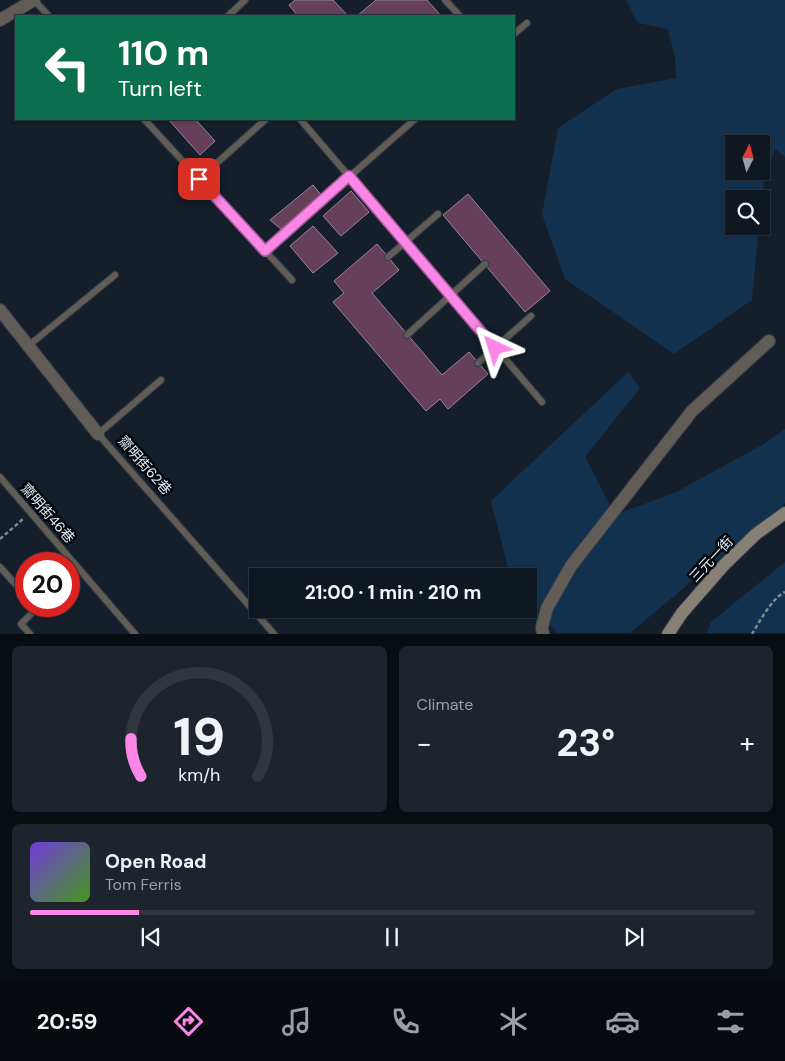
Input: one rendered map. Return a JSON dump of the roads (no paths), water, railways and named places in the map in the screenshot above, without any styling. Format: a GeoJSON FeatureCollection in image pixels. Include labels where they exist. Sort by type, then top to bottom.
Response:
{"type":"FeatureCollection","features":[{"type":"Feature","properties":{"kind":"street"},"geometry":{"type":"LineString","coordinates":[[0,20],[34,0]]}},
{"type":"Feature","properties":{"kind":"street","name":"齋明街62巷"},"geometry":{"type":"LineString","coordinates":[[0,310],[98,434]]}},
{"type":"Feature","properties":{"kind":"street"},"geometry":{"type":"LineString","coordinates":[[543,634],[542,627],[547,608],[571,566],[692,411],[769,341]]}},
{"type":"Feature","properties":{"kind":"street","name":"三元一街"},"geometry":{"type":"LineString","coordinates":[[668,634],[682,613],[724,565],[756,534],[785,513]]}},
{"type":"Feature","properties":{"kind":"lane"},"geometry":{"type":"LineString","coordinates":[[34,0],[48,15]]}},
{"type":"Feature","properties":{"kind":"lane"},"geometry":{"type":"LineString","coordinates":[[229,15],[245,0]]}},
{"type":"Feature","properties":{"kind":"lane"},"geometry":{"type":"LineString","coordinates":[[446,0],[459,15]]}},
{"type":"Feature","properties":{"kind":"lane"},"geometry":{"type":"LineString","coordinates":[[515,33],[527,23]]}},
{"type":"Feature","properties":{"kind":"lane"},"geometry":{"type":"LineString","coordinates":[[145,120],[292,280]]}},
{"type":"Feature","properties":{"kind":"lane"},"geometry":{"type":"LineString","coordinates":[[199,179],[265,120]]}},
{"type":"Feature","properties":{"kind":"lane"},"geometry":{"type":"LineString","coordinates":[[303,120],[405,243],[542,402]]}},
{"type":"Feature","properties":{"kind":"lane"},"geometry":{"type":"LineString","coordinates":[[265,251],[414,120]]}},
{"type":"Feature","properties":{"kind":"lane"},"geometry":{"type":"LineString","coordinates":[[388,257],[438,214]]}},
{"type":"Feature","properties":{"kind":"lane"},"geometry":{"type":"LineString","coordinates":[[407,335],[485,264]]}},
{"type":"Feature","properties":{"kind":"lane"},"geometry":{"type":"LineString","coordinates":[[28,346],[115,275]]}},
{"type":"Feature","properties":{"kind":"lane"},"geometry":{"type":"LineString","coordinates":[[478,363],[531,316]]}},
{"type":"Feature","properties":{"kind":"lane"},"geometry":{"type":"LineString","coordinates":[[98,434],[161,380]]}},
{"type":"Feature","properties":{"kind":"lane","name":"齋明街62巷"},"geometry":{"type":"LineString","coordinates":[[98,434],[274,634]]}},
{"type":"Feature","properties":{"kind":"lane","name":"齋明街46巷"},"geometry":{"type":"LineString","coordinates":[[0,477],[135,634]]}},
{"type":"Feature","properties":{"kind":"lane"},"geometry":{"type":"LineString","coordinates":[[0,567],[15,584]]}},
{"type":"Feature","properties":{"kind":"lane"},"geometry":{"type":"LineString","coordinates":[[28,617],[21,624],[30,634]]}}]}
